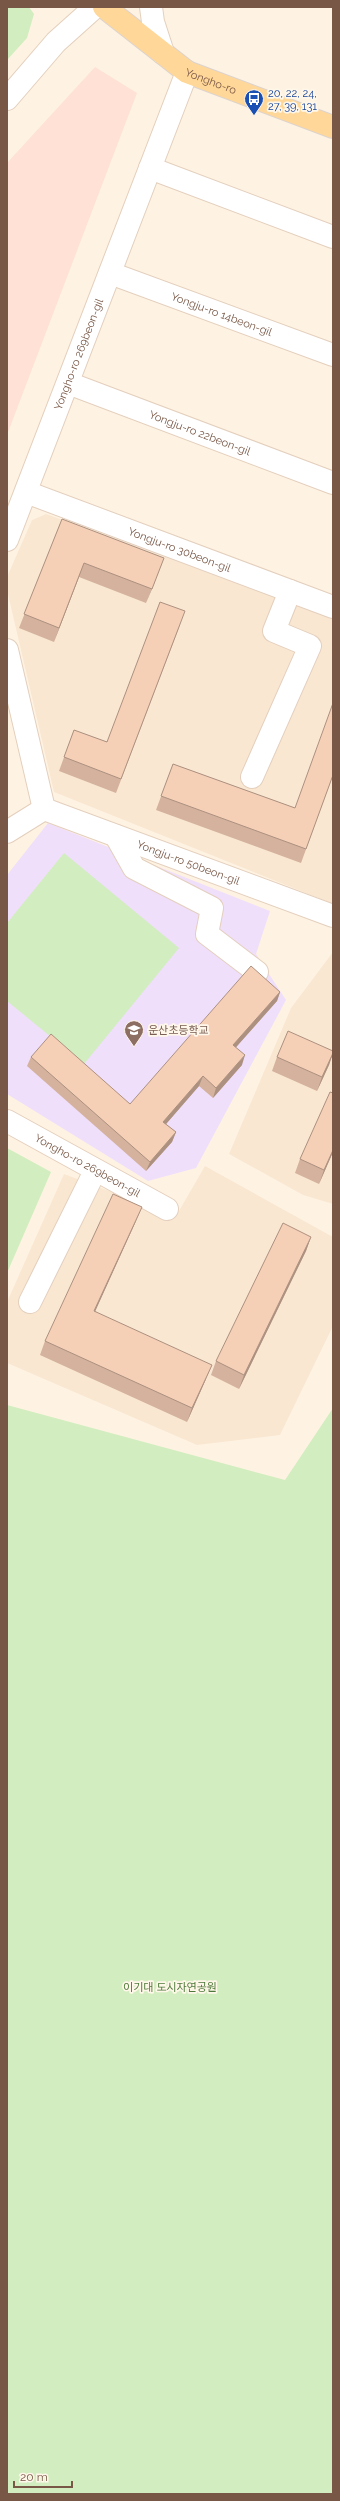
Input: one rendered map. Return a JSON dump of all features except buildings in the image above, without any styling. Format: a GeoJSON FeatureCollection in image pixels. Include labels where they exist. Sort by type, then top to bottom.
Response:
{"type":"FeatureCollection","features":[{"type":"Feature","properties":{"kind":"main road","name":"Yongho-ro"},"geometry":{"type":"LineString","coordinates":[[104,7],[187,72],[333,127]]}},
{"type":"Feature","properties":{"kind":"street"},"geometry":{"type":"LineString","coordinates":[[7,99],[56,42],[95,7]]}},
{"type":"Feature","properties":{"kind":"street"},"geometry":{"type":"LineString","coordinates":[[151,7],[153,22],[163,53]]}},
{"type":"Feature","properties":{"kind":"street","name":"Yongho-ro 269beon-gil"},"geometry":{"type":"LineString","coordinates":[[7,540],[187,72]]}},
{"type":"Feature","properties":{"kind":"street"},"geometry":{"type":"LineString","coordinates":[[150,168],[333,237]]}},
{"type":"Feature","properties":{"kind":"street","name":"Yongju-ro 14beon-gil"},"geometry":{"type":"LineString","coordinates":[[110,273],[333,355]]}},
{"type":"Feature","properties":{"kind":"street","name":"Yongju-ro 22beon-gil"},"geometry":{"type":"LineString","coordinates":[[68,383],[333,483]]}},
{"type":"Feature","properties":{"kind":"street","name":"Yongju-ro 30beon-gil"},"geometry":{"type":"LineString","coordinates":[[26,492],[333,607]]}},
{"type":"Feature","properties":{"kind":"street"},"geometry":{"type":"LineString","coordinates":[[252,778],[310,646],[274,631],[290,591]]}},
{"type":"Feature","properties":{"kind":"street"},"geometry":{"type":"LineString","coordinates":[[7,650],[44,809],[7,832]]}},
{"type":"Feature","properties":{"kind":"street","name":"Yongju-ro 50beon-gil"},"geometry":{"type":"LineString","coordinates":[[44,809],[333,916]]}},
{"type":"Feature","properties":{"kind":"street"},"geometry":{"type":"LineString","coordinates":[[116,836],[134,868],[212,908],[207,934],[257,972]]}},
{"type":"Feature","properties":{"kind":"street","name":"Yongho-ro 269beon-gil"},"geometry":{"type":"LineString","coordinates":[[7,1121],[95,1171],[167,1209]]}},
{"type":"Feature","properties":{"kind":"street"},"geometry":{"type":"LineString","coordinates":[[30,1302],[95,1171]]}},
{"type":"Feature","properties":{"kind":"shaded area"},"geometry":{"type":"Polygon","coordinates":[[[95,67],[137,93],[7,435],[7,163],[95,67]]]}},
{"type":"Feature","properties":{"kind":"shaded area"},"geometry":{"type":"Polygon","coordinates":[[[46,514],[333,614],[333,904],[54,792],[7,590],[7,577],[32,520],[46,514]]]}},
{"type":"Feature","properties":{"kind":"shaded area","name":"운산초등학교"},"geometry":{"type":"Polygon","coordinates":[[[48,823],[270,911],[256,954],[286,1000],[196,1168],[148,1181],[7,1094],[7,875],[48,823]]]}},
{"type":"Feature","properties":{"kind":"shaded area"},"geometry":{"type":"Polygon","coordinates":[[[333,952],[333,1204],[303,1195],[229,1154],[291,1008],[333,952]]]}},
{"type":"Feature","properties":{"kind":"shaded area"},"geometry":{"type":"Polygon","coordinates":[[[205,1166],[333,1237],[333,1326],[280,1435],[197,1445],[7,1363],[7,1302],[64,1174],[176,1216],[205,1166]]]}},
{"type":"Feature","properties":{"kind":"green space"},"geometry":{"type":"Polygon","coordinates":[[[7,7],[29,7],[34,14],[27,38],[7,60],[7,7]]]}},
{"type":"Feature","properties":{"kind":"green space"},"geometry":{"type":"Polygon","coordinates":[[[64,853],[179,948],[84,1064],[7,1001],[7,923],[64,853]]]}},
{"type":"Feature","properties":{"kind":"green space"},"geometry":{"type":"Polygon","coordinates":[[[7,1148],[51,1172],[7,1273],[7,1148]]]}},
{"type":"Feature","properties":{"kind":"green space","name":"이기대 도시자연공원"},"geometry":{"type":"Polygon","coordinates":[[[7,1405],[285,1480],[333,1408],[333,2494],[7,2494],[7,1405]]]}},
{"type":"Feature","properties":{"kind":"place","name":"20, 22, 24, 27, 39, 131"},"geometry":{"type":"Point","coordinates":[254,116]}},
{"type":"Feature","properties":{"kind":"place","name":"운산초등학교"},"geometry":{"type":"Point","coordinates":[134,1047]}}]}
